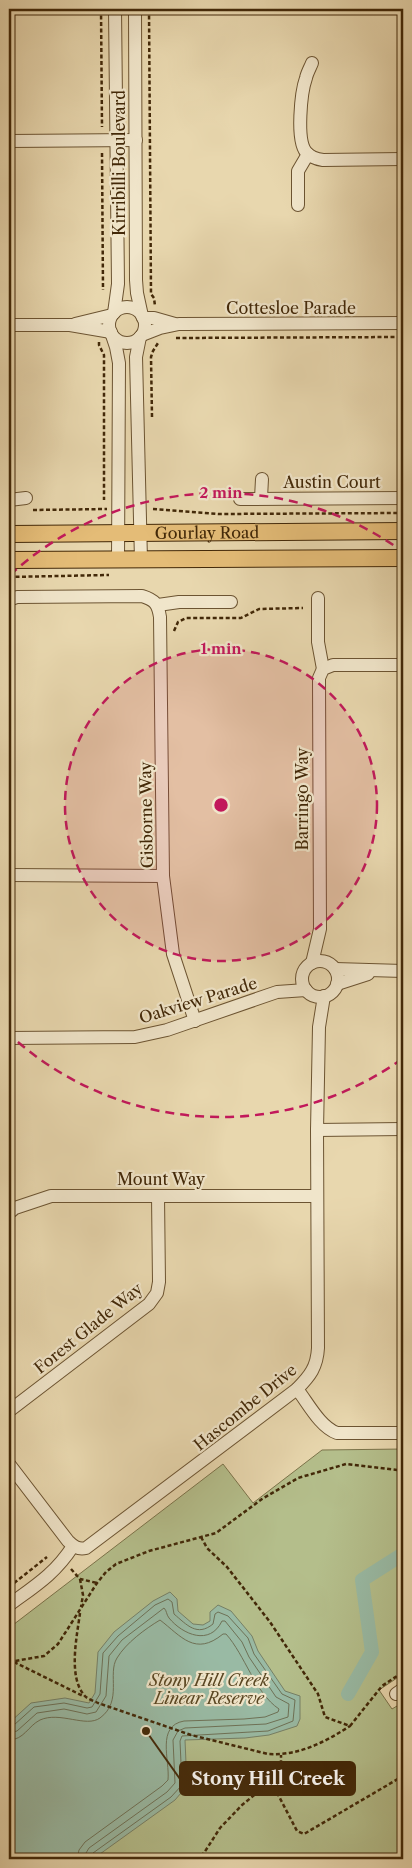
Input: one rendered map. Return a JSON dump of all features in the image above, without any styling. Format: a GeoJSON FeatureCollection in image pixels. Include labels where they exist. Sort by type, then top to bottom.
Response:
{"type":"FeatureCollection","features":[{"type":"Feature","properties":{"kind":"main road","name":"Gourlay Road"},"geometry":{"type":"LineString","coordinates":[[9,534],[403,531]]}},
{"type":"Feature","properties":{"kind":"main road","name":"Gourlay Road"},"geometry":{"type":"LineString","coordinates":[[9,560],[403,558]]}},
{"type":"Feature","properties":{"kind":"street","name":"Kirribilli Boulevard"},"geometry":{"type":"LineString","coordinates":[[113,314],[118,284],[115,9]]}},
{"type":"Feature","properties":{"kind":"street","name":"Kirribilli Boulevard"},"geometry":{"type":"LineString","coordinates":[[135,9],[136,293],[146,326],[136,357],[141,560]]}},
{"type":"Feature","properties":{"kind":"street"},"geometry":{"type":"LineString","coordinates":[[312,63],[306,77],[301,100],[302,141],[303,148],[308,154],[315,159],[323,160],[403,159]]}},
{"type":"Feature","properties":{"kind":"street"},"geometry":{"type":"LineString","coordinates":[[9,141],[136,140]]}},
{"type":"Feature","properties":{"kind":"street"},"geometry":{"type":"LineString","coordinates":[[298,205],[298,172],[308,154]]}},
{"type":"Feature","properties":{"kind":"street"},"geometry":{"type":"LineString","coordinates":[[9,326],[70,325],[107,333],[120,342],[125,343],[131,342],[146,326],[139,312],[128,307],[123,307],[113,314],[70,325]]}},
{"type":"Feature","properties":{"kind":"street"},"geometry":{"type":"LineString","coordinates":[[113,314],[107,333],[116,347],[118,363],[118,560]]}},
{"type":"Feature","properties":{"kind":"street","name":"Cottesloe Parade"},"geometry":{"type":"LineString","coordinates":[[146,326],[179,324],[403,323]]}},
{"type":"Feature","properties":{"kind":"street","name":"Austin Court"},"geometry":{"type":"LineString","coordinates":[[262,479],[262,498]]}},
{"type":"Feature","properties":{"kind":"street","name":"Austin Court"},"geometry":{"type":"LineString","coordinates":[[240,499],[403,498]]}},
{"type":"Feature","properties":{"kind":"street"},"geometry":{"type":"LineString","coordinates":[[9,500],[27,504]]}},
{"type":"Feature","properties":{"kind":"street"},"geometry":{"type":"LineString","coordinates":[[9,600],[17,597],[142,596],[152,599],[158,605],[179,602],[231,602]]}},
{"type":"Feature","properties":{"kind":"street","name":"Barringo Way"},"geometry":{"type":"LineString","coordinates":[[312,963],[320,929],[318,678],[323,669],[318,642],[318,598]]}},
{"type":"Feature","properties":{"kind":"street","name":"Gisborne Way"},"geometry":{"type":"LineString","coordinates":[[158,605],[163,876],[174,954],[195,1021]]}},
{"type":"Feature","properties":{"kind":"street"},"geometry":{"type":"LineString","coordinates":[[323,669],[333,665],[403,664]]}},
{"type":"Feature","properties":{"kind":"street"},"geometry":{"type":"LineString","coordinates":[[9,875],[163,876]]}},
{"type":"Feature","properties":{"kind":"street","name":"Barringo Way"},"geometry":{"type":"LineString","coordinates":[[320,929],[331,966]]}},
{"type":"Feature","properties":{"kind":"street"},"geometry":{"type":"LineString","coordinates":[[331,966],[338,979],[337,984],[332,992],[315,994],[302,980],[305,970],[317,961],[331,966],[375,971],[403,971]]}},
{"type":"Feature","properties":{"kind":"street"},"geometry":{"type":"LineString","coordinates":[[337,984],[375,971]]}},
{"type":"Feature","properties":{"kind":"street","name":"Oakview Parade"},"geometry":{"type":"LineString","coordinates":[[9,1038],[135,1036],[167,1030],[277,992],[303,975]]}},
{"type":"Feature","properties":{"kind":"street","name":"Oakview Parade"},"geometry":{"type":"LineString","coordinates":[[277,992],[315,994]]}},
{"type":"Feature","properties":{"kind":"street","name":"Hascombe Drive"},"geometry":{"type":"LineString","coordinates":[[73,1546],[81,1549],[91,1546],[297,1388],[315,1369],[318,1359],[316,1196],[319,1027],[315,994]]}},
{"type":"Feature","properties":{"kind":"street"},"geometry":{"type":"LineString","coordinates":[[317,1130],[403,1130]]}},
{"type":"Feature","properties":{"kind":"street","name":"Mount Way"},"geometry":{"type":"LineString","coordinates":[[9,1213],[15,1208],[51,1196],[316,1196]]}},
{"type":"Feature","properties":{"kind":"street","name":"Forest Glade Way"},"geometry":{"type":"LineString","coordinates":[[9,1411],[149,1304],[157,1293],[159,1282],[158,1196]]}},
{"type":"Feature","properties":{"kind":"street"},"geometry":{"type":"LineString","coordinates":[[297,1388],[325,1426],[332,1431],[337,1433],[403,1433]]}},
{"type":"Feature","properties":{"kind":"street"},"geometry":{"type":"LineString","coordinates":[[9,1464],[73,1546],[64,1561],[51,1574],[9,1605]]}},
{"type":"Feature","properties":{"kind":"path"},"geometry":{"type":"LineString","coordinates":[[101,9],[103,292]]}},
{"type":"Feature","properties":{"kind":"path"},"geometry":{"type":"LineString","coordinates":[[149,9],[151,294],[155,301],[146,326],[159,344]]}},
{"type":"Feature","properties":{"kind":"path"},"geometry":{"type":"LineString","coordinates":[[104,509],[104,355],[99,345],[107,333]]}},
{"type":"Feature","properties":{"kind":"path"},"geometry":{"type":"LineString","coordinates":[[170,339],[403,337]]}},
{"type":"Feature","properties":{"kind":"path"},"geometry":{"type":"LineString","coordinates":[[152,424],[151,357],[152,351],[164,340]]}},
{"type":"Feature","properties":{"kind":"path"},"geometry":{"type":"LineString","coordinates":[[27,504],[118,509]]}},
{"type":"Feature","properties":{"kind":"path"},"geometry":{"type":"LineString","coordinates":[[140,509],[167,509],[219,514],[403,514]]}},
{"type":"Feature","properties":{"kind":"path"},"geometry":{"type":"LineString","coordinates":[[160,634],[174,634],[175,625],[186,618],[241,618],[259,609],[303,608]]}},
{"type":"Feature","properties":{"kind":"path"},"geometry":{"type":"LineString","coordinates":[[9,1662],[44,1656],[58,1644],[97,1583],[116,1564],[149,1551],[216,1533],[262,1499],[298,1478],[346,1464],[397,1470],[403,1468]]}},
{"type":"Feature","properties":{"kind":"path"},"geometry":{"type":"LineString","coordinates":[[201,1537],[207,1548],[227,1567],[270,1622],[318,1694],[326,1717],[350,1726]]}},
{"type":"Feature","properties":{"kind":"path"},"geometry":{"type":"LineString","coordinates":[[9,1588],[56,1550],[80,1579],[83,1595],[76,1643],[75,1670],[84,1696]]}},
{"type":"Feature","properties":{"kind":"path"},"geometry":{"type":"LineString","coordinates":[[80,1579],[97,1583]]}},
{"type":"Feature","properties":{"kind":"path"},"geometry":{"type":"LineString","coordinates":[[13,1661],[98,1703],[191,1734],[268,1754],[281,1755],[300,1751],[325,1742],[350,1726],[382,1686],[403,1672]]}},
{"type":"Feature","properties":{"kind":"path"},"geometry":{"type":"LineString","coordinates":[[194,1859],[204,1853],[220,1828],[242,1805],[271,1781],[281,1766],[281,1755]]}},
{"type":"Feature","properties":{"kind":"path"},"geometry":{"type":"LineString","coordinates":[[271,1781],[297,1831],[304,1834],[403,1776]]}},
{"type":"Feature","properties":{"kind":"green space","name":"Stony Hill Creek Linear Reserve"},"geometry":{"type":"Polygon","coordinates":[[[403,1449],[403,1674],[379,1690],[392,1709],[397,1706],[403,1715],[403,1859],[9,1859],[9,1628],[223,1464],[253,1503],[322,1450],[403,1449]]]}},
{"type":"Feature","properties":{"kind":"water"},"geometry":{"type":"Polygon","coordinates":[[[170,1592],[177,1599],[178,1611],[193,1624],[203,1625],[210,1621],[210,1612],[218,1605],[231,1611],[252,1636],[258,1651],[285,1691],[300,1696],[300,1719],[297,1726],[269,1735],[245,1738],[185,1740],[187,1786],[175,1800],[93,1859],[9,1858],[9,1723],[31,1703],[65,1698],[89,1703],[95,1693],[98,1652],[114,1632],[153,1601],[170,1592]]]}},
{"type":"Feature","properties":{"kind":"waterway"},"geometry":{"type":"LineString","coordinates":[[348,1694],[372,1652],[362,1580],[403,1554]]}},
{"type":"Feature","properties":{"kind":"place","name":"Stony Hill Creek"},"geometry":{"type":"Point","coordinates":[146,1731]}}]}
